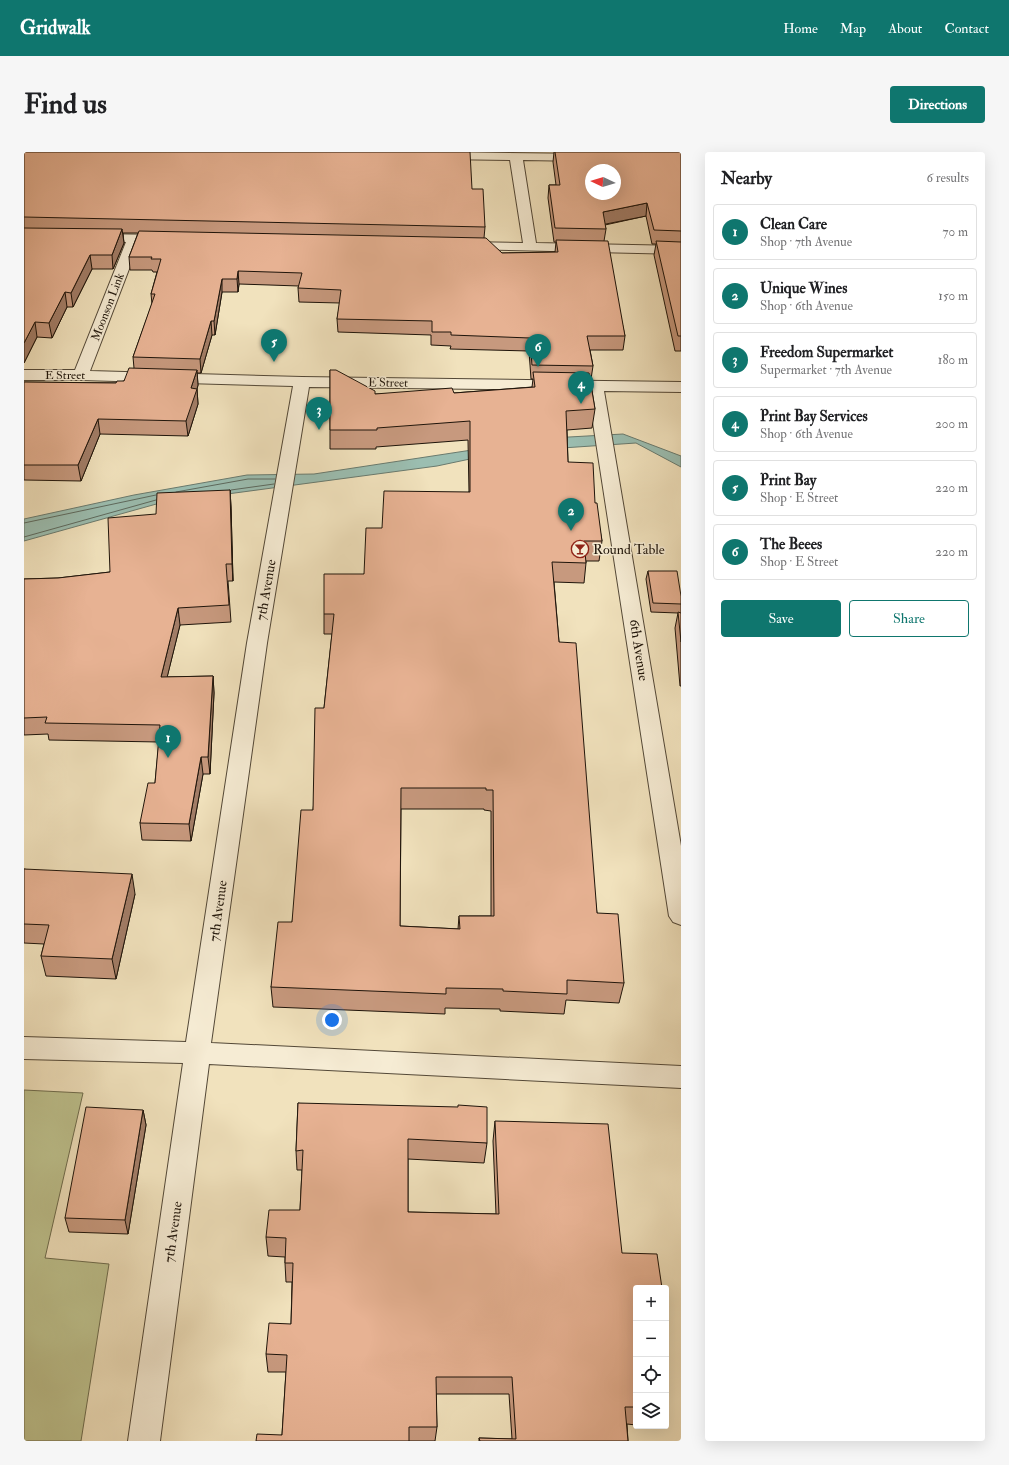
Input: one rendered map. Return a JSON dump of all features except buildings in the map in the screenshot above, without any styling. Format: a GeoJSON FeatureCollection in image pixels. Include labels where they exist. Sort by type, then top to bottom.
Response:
{"type":"FeatureCollection","features":[{"type":"Feature","properties":{"kind":"street"},"geometry":{"type":"LineString","coordinates":[[431,154],[596,157]]}},
{"type":"Feature","properties":{"kind":"street"},"geometry":{"type":"LineString","coordinates":[[516,156],[530,247]]}},
{"type":"Feature","properties":{"kind":"street"},"geometry":{"type":"LineString","coordinates":[[79,237],[181,240]]}},
{"type":"Feature","properties":{"kind":"street","name":"Moonson Link"},"geometry":{"type":"LineString","coordinates":[[81,375],[134,238]]}},
{"type":"Feature","properties":{"kind":"street"},"geometry":{"type":"LineString","coordinates":[[450,246],[681,250]]}},
{"type":"Feature","properties":{"kind":"street","name":"E Street"},"geometry":{"type":"LineString","coordinates":[[24,375],[81,375],[302,382],[681,387]]}},
{"type":"Feature","properties":{"kind":"street","name":"7th Avenue"},"geometry":{"type":"LineString","coordinates":[[144,1441],[197,1053],[257,643],[302,382]]}},
{"type":"Feature","properties":{"kind":"street","name":"6th Avenue"},"geometry":{"type":"LineString","coordinates":[[595,385],[674,822],[681,916]]}},
{"type":"Feature","properties":{"kind":"street"},"geometry":{"type":"LineString","coordinates":[[24,1048],[197,1053],[681,1076]]}},
{"type":"Feature","properties":{"kind":"green space"},"geometry":{"type":"Polygon","coordinates":[[[24,1090],[83,1093],[45,1258],[109,1264],[81,1441],[24,1441],[24,1090]]]}},
{"type":"Feature","properties":{"kind":"water"},"geometry":{"type":"Polygon","coordinates":[[[623,434],[681,456],[681,467],[636,443],[503,452],[437,466],[160,503],[24,541],[24,519],[134,495],[247,475],[314,474],[551,438],[623,434]]]}},
{"type":"Feature","properties":{"kind":"place","name":"Print Bay"},"geometry":{"type":"Point","coordinates":[274,362]}},
{"type":"Feature","properties":{"kind":"place","name":"The Beees"},"geometry":{"type":"Point","coordinates":[538,367]}},
{"type":"Feature","properties":{"kind":"place","name":"Print Bay Services"},"geometry":{"type":"Point","coordinates":[581,404]}},
{"type":"Feature","properties":{"kind":"place","name":"Freedom Supermarket"},"geometry":{"type":"Point","coordinates":[319,430]}},
{"type":"Feature","properties":{"kind":"place","name":"Unique Wines"},"geometry":{"type":"Point","coordinates":[571,531]}},
{"type":"Feature","properties":{"kind":"place","name":"Round Table"},"geometry":{"type":"Point","coordinates":[580,549]}},
{"type":"Feature","properties":{"kind":"place","name":"Clean Care"},"geometry":{"type":"Point","coordinates":[168,758]}}]}
